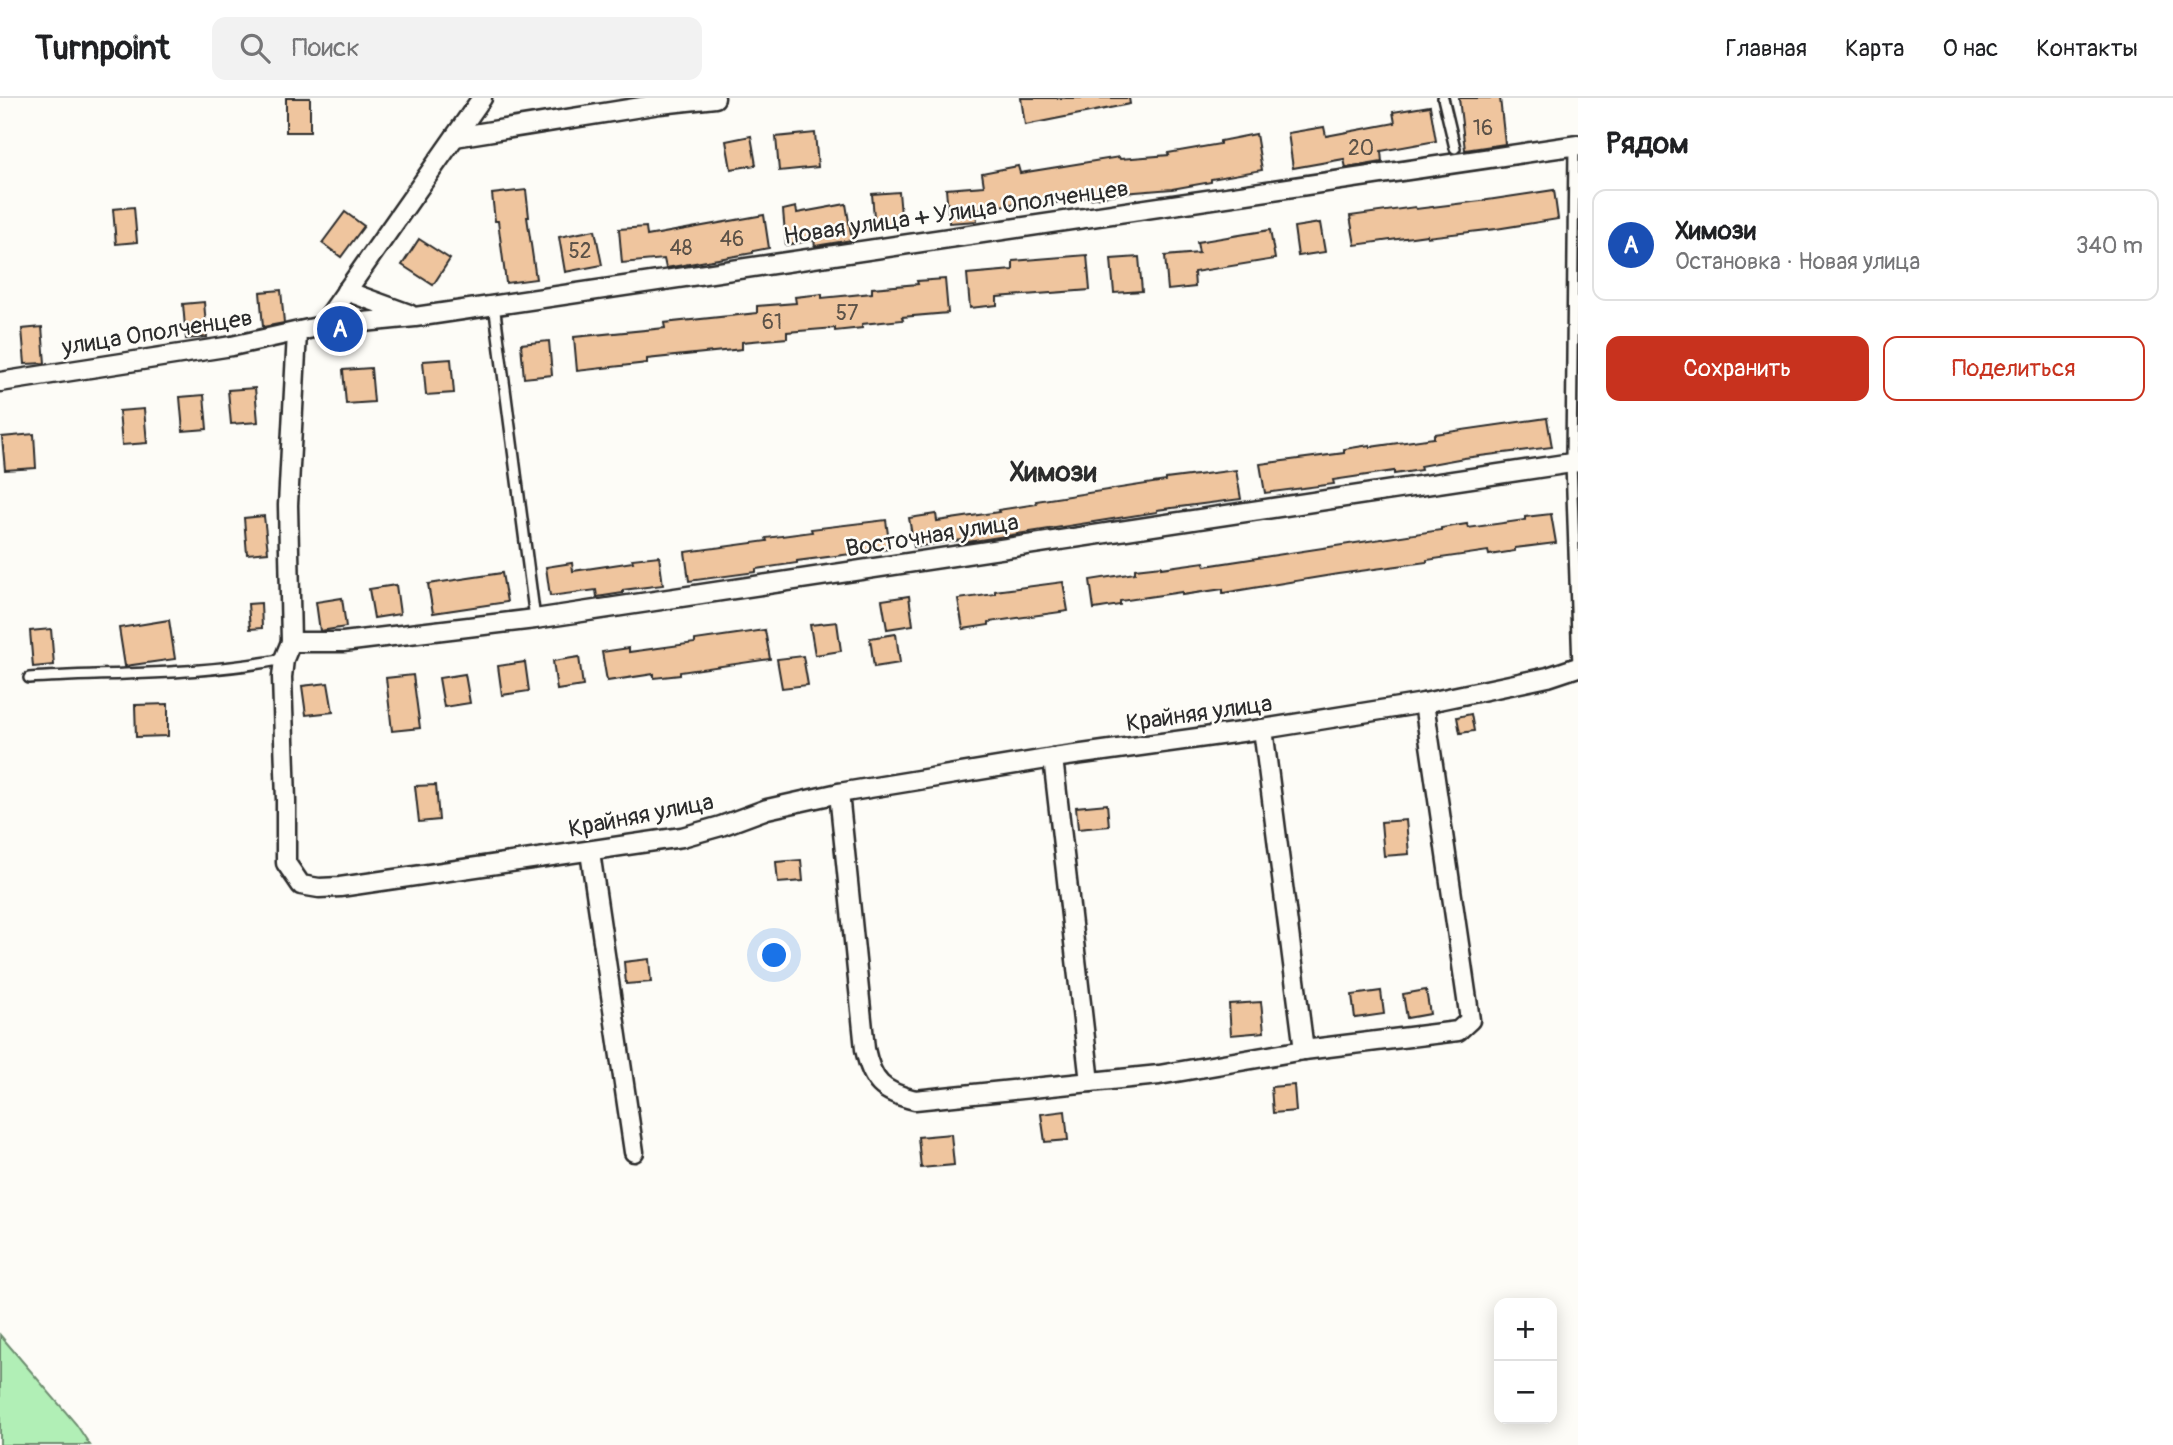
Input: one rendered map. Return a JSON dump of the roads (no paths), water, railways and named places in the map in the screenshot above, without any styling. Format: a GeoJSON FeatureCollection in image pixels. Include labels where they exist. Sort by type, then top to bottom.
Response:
{"type":"FeatureCollection","features":[{"type":"Feature","properties":{"kind":"street"},"geometry":{"type":"LineString","coordinates":[[331,325],[346,291],[482,98]]}},
{"type":"Feature","properties":{"kind":"street"},"geometry":{"type":"LineString","coordinates":[[455,137],[660,104],[715,98]]}},
{"type":"Feature","properties":{"kind":"street","name":"Новая улица + Улица Ополченцев"},"geometry":{"type":"LineString","coordinates":[[331,325],[415,317],[1576,145]]}},
{"type":"Feature","properties":{"kind":"street"},"geometry":{"type":"LineString","coordinates":[[346,291],[415,317]]}},
{"type":"Feature","properties":{"kind":"street","name":"улица Ополченцев"},"geometry":{"type":"LineString","coordinates":[[0,382],[232,346],[331,325]]}},
{"type":"Feature","properties":{"kind":"street","name":"Крайняя улица"},"geometry":{"type":"LineString","coordinates":[[297,332],[288,505],[287,651],[282,677],[286,863],[301,885],[340,887],[682,837],[768,809],[839,793],[1424,703],[1548,677],[1578,667]]}},
{"type":"Feature","properties":{"kind":"street","name":"Восточная улица"},"geometry":{"type":"LineString","coordinates":[[287,651],[535,620],[1575,463]]}},
{"type":"Feature","properties":{"kind":"street"},"geometry":{"type":"LineString","coordinates":[[839,793],[869,1071],[882,1086],[895,1095],[915,1100],[1159,1075],[1304,1050],[1458,1031],[1470,1020],[1424,703]]}},
{"type":"Feature","properties":{"kind":"street"},"geometry":{"type":"LineString","coordinates":[[1264,729],[1304,1050]]}},
{"type":"Feature","properties":{"kind":"street"},"geometry":{"type":"LineString","coordinates":[[1053,758],[1090,1082]]}},
{"type":"Feature","properties":{"kind":"street"},"geometry":{"type":"LineString","coordinates":[[590,852],[634,1152]]}},
{"type":"Feature","properties":{"kind":"lane"},"geometry":{"type":"LineString","coordinates":[[1443,98],[1455,148]]}},
{"type":"Feature","properties":{"kind":"lane"},"geometry":{"type":"LineString","coordinates":[[1576,145],[1575,463],[1578,667]]}},
{"type":"Feature","properties":{"kind":"lane"},"geometry":{"type":"LineString","coordinates":[[494,304],[535,620]]}},
{"type":"Feature","properties":{"kind":"lane"},"geometry":{"type":"LineString","coordinates":[[29,678],[257,664],[287,651]]}},
{"type":"Feature","properties":{"kind":"place","name":"Химози"},"geometry":{"type":"Point","coordinates":[340,329]}},
{"type":"Feature","properties":{"kind":"district","name":"Химози"},"geometry":{"type":"Point","coordinates":[1053,471]}}]}
